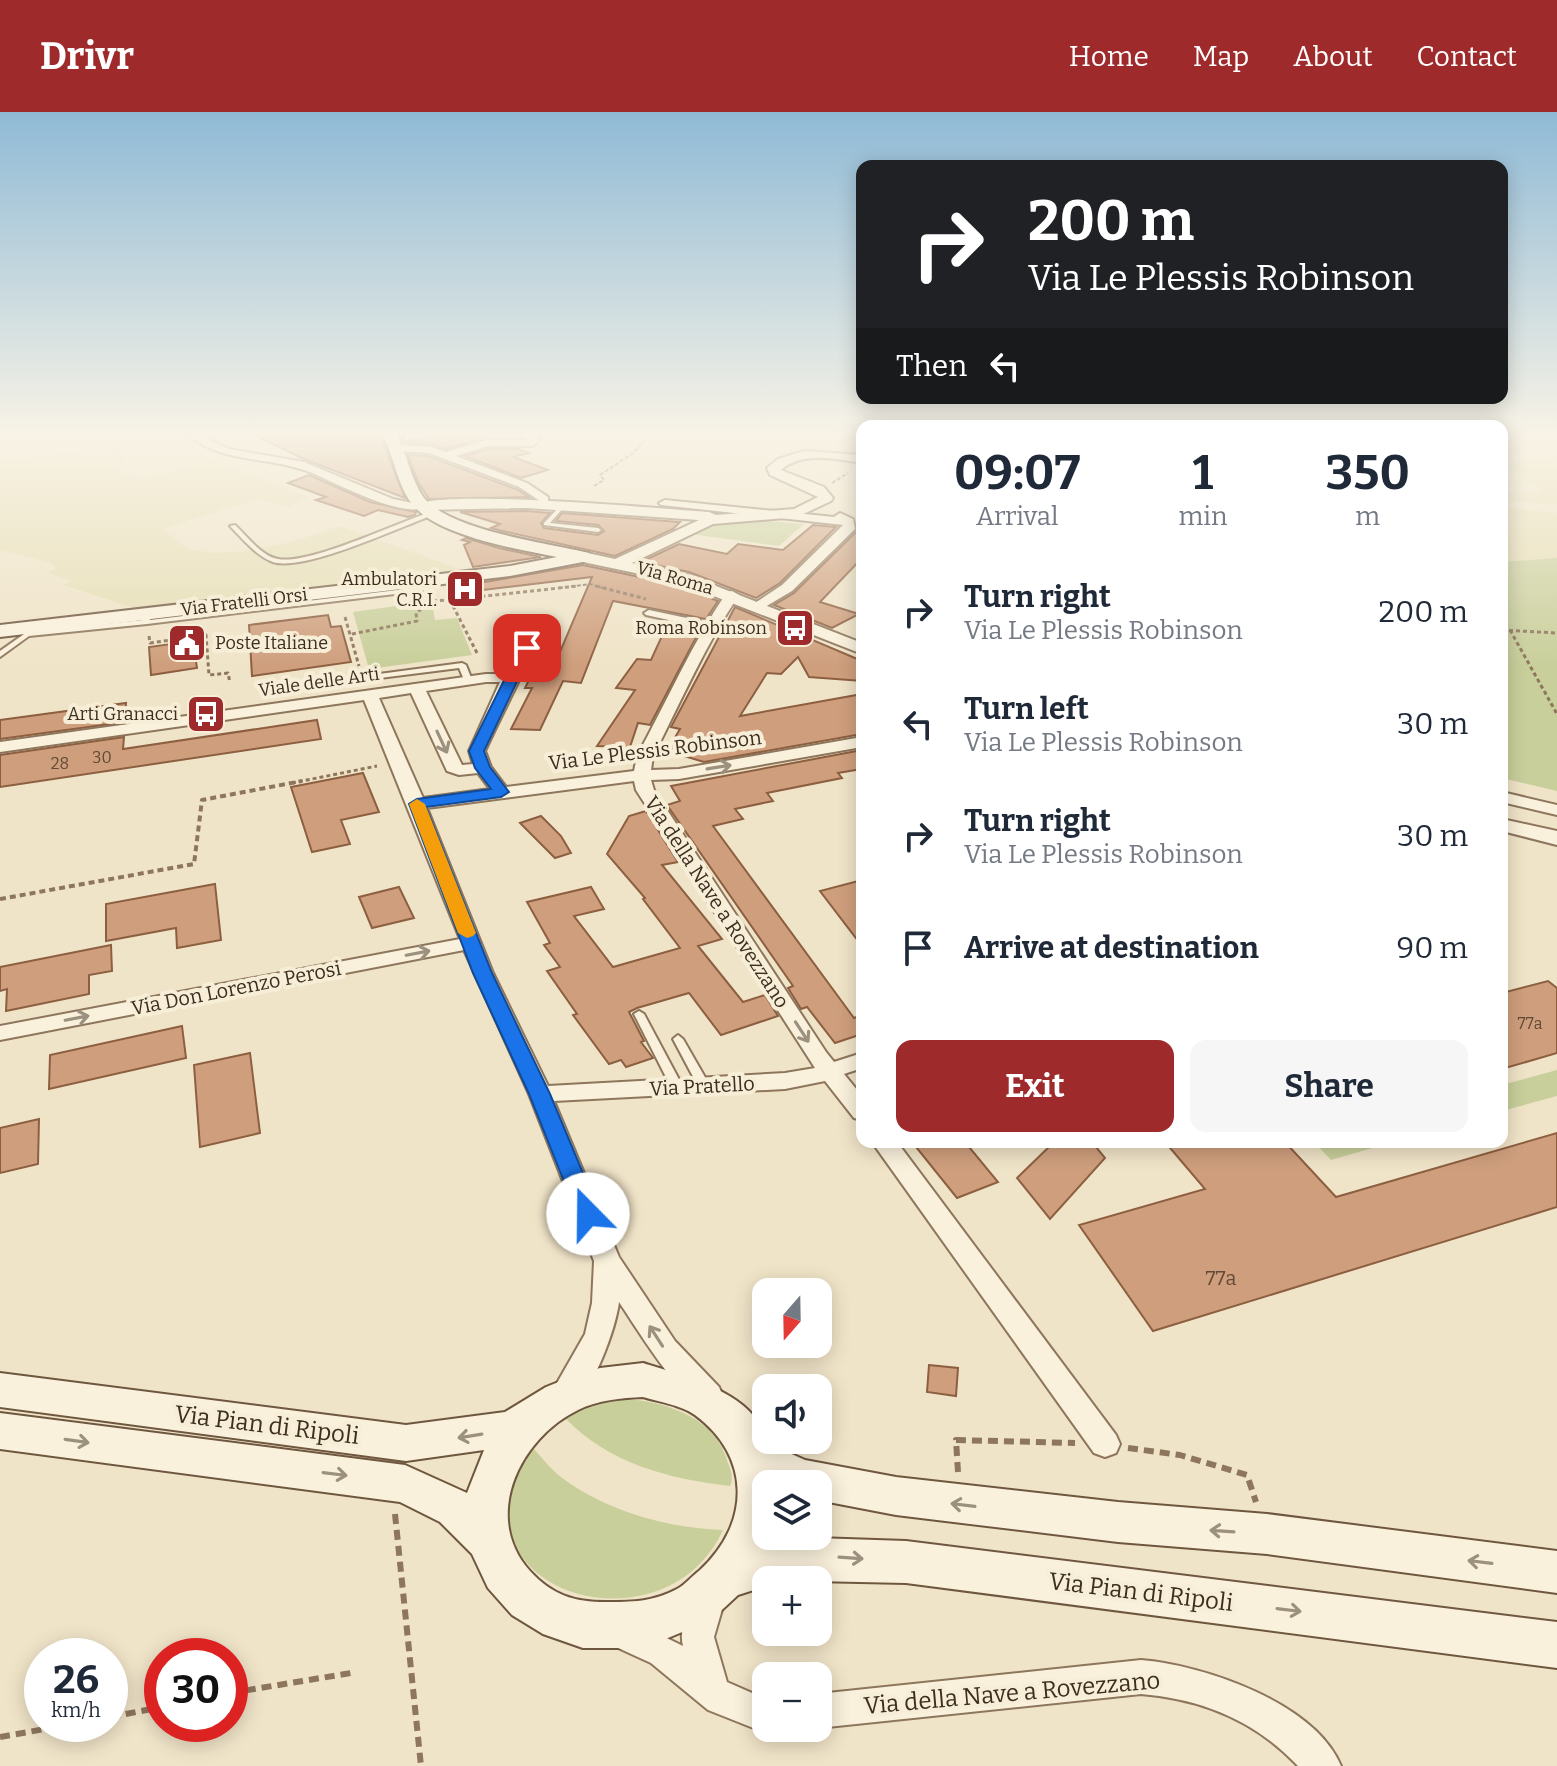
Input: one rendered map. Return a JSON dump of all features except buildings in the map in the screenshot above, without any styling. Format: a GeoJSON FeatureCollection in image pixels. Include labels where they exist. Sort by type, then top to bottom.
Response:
{"type":"FeatureCollection","features":[{"type":"Feature","properties":{"kind":"main road","name":"Via Roma"},"geometry":{"type":"LineString","coordinates":[[432,512],[538,548],[583,557]]}},
{"type":"Feature","properties":{"kind":"main road","name":"Via Fratelli Orsi"},"geometry":{"type":"LineString","coordinates":[[0,631],[146,618],[535,568],[583,557]]}},
{"type":"Feature","properties":{"kind":"main road","name":"Via Pian di Ripoli"},"geometry":{"type":"LineString","coordinates":[[0,1390],[406,1443],[510,1429],[594,1386],[643,1380],[690,1391],[739,1431],[770,1464],[801,1478],[896,1496],[1118,1522],[1267,1534],[1557,1572]]}},
{"type":"Feature","properties":{"kind":"main road","name":"Via Pian di Ripoli"},"geometry":{"type":"LineString","coordinates":[[547,1409],[505,1449],[489,1484],[485,1522],[498,1564],[512,1585],[530,1603],[580,1625],[609,1628],[667,1618],[702,1599],[723,1581],[743,1557],[760,1512],[760,1479],[739,1431]]}},
{"type":"Feature","properties":{"kind":"main road","name":"Via Pian di Ripoli"},"geometry":{"type":"LineString","coordinates":[[3,1432],[392,1482],[420,1489],[455,1508],[489,1541]]}},
{"type":"Feature","properties":{"kind":"main road","name":"Via Pian di Ripoli"},"geometry":{"type":"LineString","coordinates":[[723,1581],[754,1565],[795,1560],[838,1557],[906,1562],[1557,1645]]}},
{"type":"Feature","properties":{"kind":"street"},"geometry":{"type":"LineString","coordinates":[[664,512],[723,517],[788,512]]}},
{"type":"Feature","properties":{"kind":"street"},"geometry":{"type":"LineString","coordinates":[[758,512],[849,522]]}},
{"type":"Feature","properties":{"kind":"street"},"geometry":{"type":"LineString","coordinates":[[825,512],[849,522]]}},
{"type":"Feature","properties":{"kind":"street"},"geometry":{"type":"LineString","coordinates":[[619,563],[690,527],[723,517]]}},
{"type":"Feature","properties":{"kind":"street"},"geometry":{"type":"LineString","coordinates":[[760,606],[787,588],[849,529],[849,522]]}},
{"type":"Feature","properties":{"kind":"street","name":"Via Roma"},"geometry":{"type":"LineString","coordinates":[[583,557],[668,574],[732,595],[856,646]]}},
{"type":"Feature","properties":{"kind":"street","name":"Via della Nave a Rovezzano"},"geometry":{"type":"LineString","coordinates":[[732,595],[710,626],[693,666],[645,756],[642,777],[645,790],[830,1071],[856,1104]]}},
{"type":"Feature","properties":{"kind":"street"},"geometry":{"type":"LineString","coordinates":[[649,613],[710,626]]}},
{"type":"Feature","properties":{"kind":"street"},"geometry":{"type":"LineString","coordinates":[[501,792],[483,768],[477,755],[478,745],[510,678],[519,669],[535,628]]}},
{"type":"Feature","properties":{"kind":"street","name":"Viale delle Arti"},"geometry":{"type":"LineString","coordinates":[[0,747],[134,734],[372,702],[417,689],[468,680],[510,678]]}},
{"type":"Feature","properties":{"kind":"street"},"geometry":{"type":"LineString","coordinates":[[417,689],[453,767],[459,770],[483,768]]}},
{"type":"Feature","properties":{"kind":"street"},"geometry":{"type":"LineString","coordinates":[[372,702],[417,804],[471,943],[540,1094],[607,1261],[665,1349],[739,1431]]}},
{"type":"Feature","properties":{"kind":"street","name":"Viale delle Arti"},"geometry":{"type":"LineString","coordinates":[[0,760],[134,734]]}},
{"type":"Feature","properties":{"kind":"street","name":"Via Le Plessis Robinson"},"geometry":{"type":"LineString","coordinates":[[417,804],[679,774],[856,743]]}},
{"type":"Feature","properties":{"kind":"street"},"geometry":{"type":"LineString","coordinates":[[1508,798],[1557,810]]}},
{"type":"Feature","properties":{"kind":"street"},"geometry":{"type":"LineString","coordinates":[[1508,826],[1557,838]]}},
{"type":"Feature","properties":{"kind":"street","name":"Via Don Lorenzo Perosi"},"geometry":{"type":"LineString","coordinates":[[0,1033],[471,943]]}},
{"type":"Feature","properties":{"kind":"street","name":"Via Pratello"},"geometry":{"type":"LineString","coordinates":[[540,1094],[785,1081],[856,1062]]}},
{"type":"Feature","properties":{"kind":"street"},"geometry":{"type":"LineString","coordinates":[[888,1148],[1105,1444]]}},
{"type":"Feature","properties":{"kind":"street"},"geometry":{"type":"LineString","coordinates":[[547,1409],[598,1341],[608,1305],[607,1261]]}},
{"type":"Feature","properties":{"kind":"street"},"geometry":{"type":"LineString","coordinates":[[713,1691],[697,1637],[703,1611],[723,1581]]}},
{"type":"Feature","properties":{"kind":"street"},"geometry":{"type":"LineString","coordinates":[[609,1628],[663,1651],[720,1698],[752,1711]]}},
{"type":"Feature","properties":{"kind":"street","name":"Via della Nave a Rovezzano"},"geometry":{"type":"LineString","coordinates":[[832,1710],[1141,1677],[1166,1678],[1210,1688],[1255,1710],[1299,1741],[1323,1766]]}},
{"type":"Feature","properties":{"kind":"lane"},"geometry":{"type":"LineString","coordinates":[[233,526],[266,555],[286,562],[324,552],[421,512]]}},
{"type":"Feature","properties":{"kind":"lane"},"geometry":{"type":"LineString","coordinates":[[549,512],[546,524],[598,530]]}},
{"type":"Feature","properties":{"kind":"lane","name":"Via Fratelli Orsi"},"geometry":{"type":"LineString","coordinates":[[0,655],[27,634],[146,618]]}},
{"type":"Feature","properties":{"kind":"lane"},"geometry":{"type":"LineString","coordinates":[[364,678],[462,665],[468,680]]}},
{"type":"Feature","properties":{"kind":"lane"},"geometry":{"type":"LineString","coordinates":[[639,1014],[677,1087]]}},
{"type":"Feature","properties":{"kind":"lane"},"geometry":{"type":"LineString","coordinates":[[678,1039],[704,1086]]}},
{"type":"Feature","properties":{"kind":"path"},"geometry":{"type":"LineString","coordinates":[[477,653],[450,600],[590,584],[649,600]]}},
{"type":"Feature","properties":{"kind":"path"},"geometry":{"type":"LineString","coordinates":[[352,634],[413,623],[418,620],[416,613],[432,601]]}},
{"type":"Feature","properties":{"kind":"path"},"geometry":{"type":"LineString","coordinates":[[345,617],[360,668]]}},
{"type":"Feature","properties":{"kind":"path"},"geometry":{"type":"LineString","coordinates":[[146,618],[150,643],[206,635],[209,675],[228,673],[230,683]]}},
{"type":"Feature","properties":{"kind":"path"},"geometry":{"type":"LineString","coordinates":[[1510,630],[1557,633]]}},
{"type":"Feature","properties":{"kind":"path"},"geometry":{"type":"LineString","coordinates":[[1510,630],[1557,714]]}},
{"type":"Feature","properties":{"kind":"path"},"geometry":{"type":"LineString","coordinates":[[0,899],[194,864],[202,800],[377,766]]}},
{"type":"Feature","properties":{"kind":"path"},"geometry":{"type":"LineString","coordinates":[[392,1482],[421,1766]]}},
{"type":"Feature","properties":{"kind":"path"},"geometry":{"type":"LineString","coordinates":[[248,1690],[351,1673]]}},
{"type":"Feature","properties":{"kind":"path"},"geometry":{"type":"LineString","coordinates":[[0,1737],[24,1733]]}},
{"type":"Feature","properties":{"kind":"shaded area"},"geometry":{"type":"Polygon","coordinates":[[[0,512],[216,512],[162,529],[188,549],[214,553],[248,551],[288,543],[340,526],[462,570],[137,609],[63,585],[72,581],[48,573],[56,568],[49,562],[0,550],[0,512]]]}},
{"type":"Feature","properties":{"kind":"shaded area"},"geometry":{"type":"Polygon","coordinates":[[[1508,512],[1557,513],[1557,558],[1508,562],[1508,512]]]}},
{"type":"Feature","properties":{"kind":"green space"},"geometry":{"type":"Polygon","coordinates":[[[744,519],[804,524],[779,546],[690,534],[720,523],[744,519]]]}},
{"type":"Feature","properties":{"kind":"green space"},"geometry":{"type":"Polygon","coordinates":[[[1557,558],[1557,791],[1508,779],[1508,562],[1557,558]]]}},
{"type":"Feature","properties":{"kind":"green space"},"geometry":{"type":"Polygon","coordinates":[[[439,600],[432,603],[435,620],[457,618],[472,655],[369,669],[353,612],[439,600]]]}},
{"type":"Feature","properties":{"kind":"green space"},"geometry":{"type":"Polygon","coordinates":[[[1557,1070],[1557,1096],[1508,1109],[1508,1083],[1557,1070]]]}},
{"type":"Feature","properties":{"kind":"green space"},"geometry":{"type":"Polygon","coordinates":[[[1320,1148],[1372,1148],[1331,1160],[1320,1148]]]}},
{"type":"Feature","properties":{"kind":"green space"},"geometry":{"type":"Polygon","coordinates":[[[629,1399],[675,1409],[702,1424],[722,1447],[732,1474],[730,1486],[685,1479],[642,1467],[601,1447],[565,1418],[585,1406],[629,1399]]]}},
{"type":"Feature","properties":{"kind":"green space"},"geometry":{"type":"Polygon","coordinates":[[[529,1449],[534,1449],[565,1480],[620,1509],[661,1522],[723,1530],[696,1567],[661,1590],[621,1598],[581,1594],[546,1579],[520,1554],[508,1519],[515,1476],[529,1449]]]}},
{"type":"Feature","properties":{"kind":"slow traffic"},"geometry":{"type":"LineString","coordinates":[[417,804],[467,933]]}},
{"type":"Feature","properties":{"kind":"place","name":"Ambulatori C.R.I."},"geometry":{"type":"Point","coordinates":[465,589]}},
{"type":"Feature","properties":{"kind":"place","name":"Roma Robinson"},"geometry":{"type":"Point","coordinates":[795,628]}},
{"type":"Feature","properties":{"kind":"place","name":"Poste Italiane"},"geometry":{"type":"Point","coordinates":[187,643]}},
{"type":"Feature","properties":{"kind":"place","name":"Arti Granacci"},"geometry":{"type":"Point","coordinates":[206,714]}},
{"type":"Feature","properties":{"kind":"route"},"geometry":{"type":"LineString","coordinates":[[527,648],[478,745],[477,755],[483,768],[501,792],[417,804],[483,973],[540,1094],[588,1214]]}}]}
